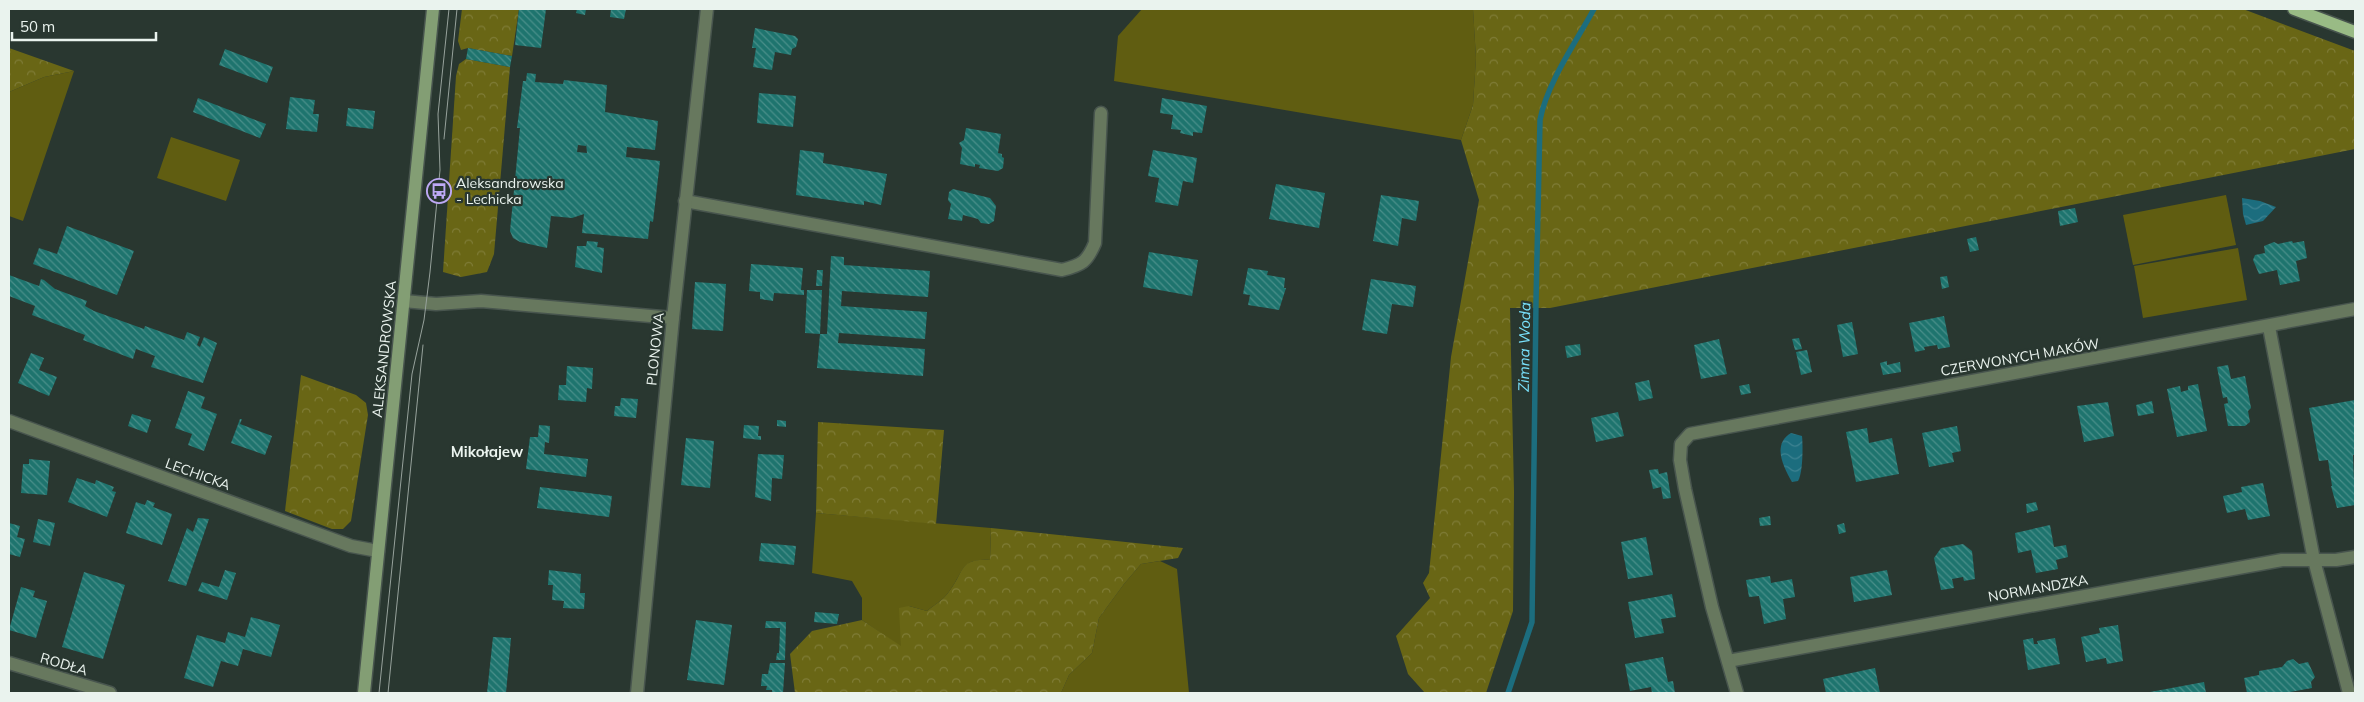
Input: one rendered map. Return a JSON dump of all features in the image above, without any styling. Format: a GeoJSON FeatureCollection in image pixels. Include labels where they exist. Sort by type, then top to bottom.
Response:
{"type":"FeatureCollection","features":[{"type":"Feature","properties":{"kind":"main road","name":"ALEKSANDROWSKA"},"geometry":{"type":"LineString","coordinates":[[364,693],[433,9]]}},
{"type":"Feature","properties":{"kind":"main road"},"geometry":{"type":"LineString","coordinates":[[2294,9],[2355,32]]}},
{"type":"Feature","properties":{"kind":"street","name":"PLONOWA"},"geometry":{"type":"LineString","coordinates":[[637,693],[673,318],[707,9]]}},
{"type":"Feature","properties":{"kind":"street"},"geometry":{"type":"LineString","coordinates":[[685,201],[1062,270],[1077,266],[1089,257],[1094,243],[1102,113]]}},
{"type":"Feature","properties":{"kind":"street"},"geometry":{"type":"LineString","coordinates":[[404,301],[436,304],[481,301],[673,318]]}},
{"type":"Feature","properties":{"kind":"street","name":"CZERWONYCH MAKÓW"},"geometry":{"type":"LineString","coordinates":[[1728,661],[1712,607],[1680,460],[1681,444],[1690,434],[2269,327],[2355,309]]}},
{"type":"Feature","properties":{"kind":"street"},"geometry":{"type":"LineString","coordinates":[[2269,327],[2314,560],[2349,693]]}},
{"type":"Feature","properties":{"kind":"street","name":"LECHICKA"},"geometry":{"type":"LineString","coordinates":[[9,421],[352,546],[378,551]]}},
{"type":"Feature","properties":{"kind":"street","name":"NORMANDZKA"},"geometry":{"type":"LineString","coordinates":[[1728,661],[2282,560],[2355,557]]}},
{"type":"Feature","properties":{"kind":"street"},"geometry":{"type":"LineString","coordinates":[[1728,661],[1737,693]]}},
{"type":"Feature","properties":{"kind":"street","name":"RODŁA"},"geometry":{"type":"LineString","coordinates":[[9,663],[110,693]]}},
{"type":"Feature","properties":{"kind":"shaded area"},"geometry":{"type":"Polygon","coordinates":[[[1142,9],[1473,9],[1476,58],[1473,105],[1461,140],[1114,81],[1118,36],[1142,9]]]}},
{"type":"Feature","properties":{"kind":"shaded area"},"geometry":{"type":"Polygon","coordinates":[[[74,71],[23,221],[9,216],[9,92],[44,77],[74,71]]]}},
{"type":"Feature","properties":{"kind":"shaded area"},"geometry":{"type":"Polygon","coordinates":[[[171,137],[240,160],[226,201],[157,178],[171,137]]]}},
{"type":"Feature","properties":{"kind":"shaded area"},"geometry":{"type":"Polygon","coordinates":[[[2226,195],[2236,245],[2133,265],[2123,215],[2226,195]]]}},
{"type":"Feature","properties":{"kind":"shaded area"},"geometry":{"type":"Polygon","coordinates":[[[2238,248],[2247,300],[2143,318],[2134,266],[2238,248]]]}},
{"type":"Feature","properties":{"kind":"shaded area"},"geometry":{"type":"Polygon","coordinates":[[[816,513],[991,528],[990,560],[980,560],[967,564],[946,596],[927,611],[909,606],[901,647],[862,620],[862,598],[852,581],[812,573],[816,513]]]}},
{"type":"Feature","properties":{"kind":"shaded area"},"geometry":{"type":"Polygon","coordinates":[[[1160,561],[1177,569],[1189,693],[1061,693],[1069,675],[1092,653],[1099,618],[1124,584],[1141,564],[1160,561]]]}},
{"type":"Feature","properties":{"kind":"green space"},"geometry":{"type":"Polygon","coordinates":[[[462,9],[519,9],[512,56],[468,48],[461,50],[458,41],[462,9]]]}},
{"type":"Feature","properties":{"kind":"green space"},"geometry":{"type":"Polygon","coordinates":[[[1473,9],[2243,9],[2355,51],[2355,149],[1550,308],[1510,308],[1514,492],[1513,611],[1486,693],[1425,693],[1408,674],[1396,636],[1430,598],[1423,583],[1429,573],[1451,357],[1479,200],[1461,140],[1473,105],[1476,58],[1473,9]]]}},
{"type":"Feature","properties":{"kind":"green space"},"geometry":{"type":"Polygon","coordinates":[[[9,48],[74,71],[44,77],[9,92],[9,48]]]}},
{"type":"Feature","properties":{"kind":"green space"},"geometry":{"type":"Polygon","coordinates":[[[466,59],[510,67],[494,254],[487,272],[461,277],[443,272],[456,76],[459,64],[466,59]]]}},
{"type":"Feature","properties":{"kind":"green space"},"geometry":{"type":"Polygon","coordinates":[[[301,375],[356,395],[366,403],[368,415],[351,521],[343,529],[332,529],[285,511],[301,375]]]}},
{"type":"Feature","properties":{"kind":"green space"},"geometry":{"type":"Polygon","coordinates":[[[818,422],[944,430],[936,524],[816,513],[818,422]]]}},
{"type":"Feature","properties":{"kind":"green space"},"geometry":{"type":"Polygon","coordinates":[[[991,528],[1183,548],[1178,558],[1141,564],[1124,584],[1099,618],[1092,653],[1069,675],[1061,693],[795,693],[790,654],[812,631],[862,620],[901,646],[899,608],[909,606],[927,611],[946,596],[967,564],[972,561],[990,560],[991,528]]]}},
{"type":"Feature","properties":{"kind":"water"},"geometry":{"type":"Polygon","coordinates":[[[2242,198],[2260,201],[2276,207],[2263,221],[2246,225],[2242,198]]]}},
{"type":"Feature","properties":{"kind":"water"},"geometry":{"type":"Polygon","coordinates":[[[1791,433],[1802,436],[1800,477],[1798,481],[1792,482],[1785,470],[1781,456],[1782,443],[1791,433]]]}},
{"type":"Feature","properties":{"kind":"building"},"geometry":{"type":"Polygon","coordinates":[[[519,9],[546,9],[541,48],[515,45],[519,9]]]}},
{"type":"Feature","properties":{"kind":"building"},"geometry":{"type":"Polygon","coordinates":[[[577,9],[586,9],[585,15],[576,13],[577,9]]]}},
{"type":"Feature","properties":{"kind":"building"},"geometry":{"type":"Polygon","coordinates":[[[611,9],[626,9],[624,19],[610,17],[611,9]]]}},
{"type":"Feature","properties":{"kind":"building"},"geometry":{"type":"Polygon","coordinates":[[[755,28],[795,36],[798,39],[791,55],[775,52],[772,70],[753,67],[756,48],[752,48],[755,28]]]}},
{"type":"Feature","properties":{"kind":"building"},"geometry":{"type":"Polygon","coordinates":[[[468,48],[512,56],[510,67],[466,59],[468,48]]]}},
{"type":"Feature","properties":{"kind":"building"},"geometry":{"type":"Polygon","coordinates":[[[225,49],[273,67],[267,83],[219,65],[225,49]]]}},
{"type":"Feature","properties":{"kind":"building"},"geometry":{"type":"Polygon","coordinates":[[[527,73],[536,74],[535,82],[563,84],[564,80],[607,85],[605,112],[658,121],[655,150],[627,147],[626,157],[660,161],[653,222],[650,221],[648,239],[582,233],[584,214],[572,218],[551,216],[547,248],[520,242],[513,238],[510,231],[520,128],[517,128],[523,81],[526,81],[527,73]],[[586,143],[586,146],[578,145],[577,152],[587,153],[586,143]]]}},
{"type":"Feature","properties":{"kind":"building"},"geometry":{"type":"Polygon","coordinates":[[[759,93],[796,96],[793,127],[757,123],[759,93]]]}},
{"type":"Feature","properties":{"kind":"building"},"geometry":{"type":"Polygon","coordinates":[[[290,97],[315,100],[313,114],[319,114],[317,132],[286,129],[290,97]]]}},
{"type":"Feature","properties":{"kind":"building"},"geometry":{"type":"Polygon","coordinates":[[[198,98],[266,124],[260,138],[193,112],[198,98]]]}},
{"type":"Feature","properties":{"kind":"building"},"geometry":{"type":"Polygon","coordinates":[[[1162,98],[1207,106],[1202,133],[1193,132],[1193,136],[1180,133],[1181,130],[1171,129],[1173,115],[1160,113],[1162,98]]]}},
{"type":"Feature","properties":{"kind":"building"},"geometry":{"type":"Polygon","coordinates":[[[348,108],[375,111],[373,129],[346,126],[348,108]]]}},
{"type":"Feature","properties":{"kind":"building"},"geometry":{"type":"Polygon","coordinates":[[[966,128],[1001,134],[998,153],[1002,154],[1004,158],[1003,168],[998,171],[979,168],[980,165],[975,164],[975,167],[960,164],[962,148],[959,143],[964,140],[966,128]]]}},
{"type":"Feature","properties":{"kind":"building"},"geometry":{"type":"Polygon","coordinates":[[[800,150],[824,153],[823,163],[887,174],[881,205],[864,201],[864,205],[796,195],[800,150]]]}},
{"type":"Feature","properties":{"kind":"building"},"geometry":{"type":"Polygon","coordinates":[[[1153,150],[1197,158],[1193,183],[1183,181],[1178,206],[1155,202],[1159,178],[1148,176],[1153,150]]]}},
{"type":"Feature","properties":{"kind":"building"},"geometry":{"type":"Polygon","coordinates":[[[1276,184],[1325,193],[1319,228],[1269,219],[1276,184]]]}},
{"type":"Feature","properties":{"kind":"building"},"geometry":{"type":"Polygon","coordinates":[[[953,189],[990,198],[996,206],[994,221],[989,224],[981,223],[978,219],[963,215],[962,221],[948,219],[951,204],[948,200],[949,192],[953,189]]]}},
{"type":"Feature","properties":{"kind":"building"},"geometry":{"type":"Polygon","coordinates":[[[1381,195],[1419,201],[1416,221],[1402,218],[1398,246],[1373,241],[1381,195]]]}},
{"type":"Feature","properties":{"kind":"building"},"geometry":{"type":"Polygon","coordinates":[[[2075,208],[2078,222],[2060,226],[2058,211],[2075,208]]]}},
{"type":"Feature","properties":{"kind":"building"},"geometry":{"type":"Polygon","coordinates":[[[67,226],[134,251],[117,295],[33,264],[39,248],[57,254],[67,226]]]}},
{"type":"Feature","properties":{"kind":"building"},"geometry":{"type":"Polygon","coordinates":[[[1976,237],[1979,250],[1970,252],[1967,239],[1976,237]]]}},
{"type":"Feature","properties":{"kind":"building"},"geometry":{"type":"Polygon","coordinates":[[[587,241],[598,242],[597,247],[604,248],[602,273],[575,267],[577,246],[586,246],[587,241]]]}},
{"type":"Feature","properties":{"kind":"building"},"geometry":{"type":"Polygon","coordinates":[[[2292,241],[2293,243],[2304,241],[2307,258],[2296,261],[2300,281],[2280,285],[2277,270],[2259,274],[2253,260],[2255,255],[2265,253],[2264,246],[2274,242],[2278,244],[2292,241]]]}},
{"type":"Feature","properties":{"kind":"building"},"geometry":{"type":"Polygon","coordinates":[[[1149,252],[1198,260],[1192,296],[1143,287],[1149,252]]]}},
{"type":"Feature","properties":{"kind":"building"},"geometry":{"type":"Polygon","coordinates":[[[831,256],[844,257],[844,265],[930,271],[928,297],[842,291],[841,306],[927,312],[925,339],[839,333],[838,343],[925,349],[923,376],[817,368],[820,334],[827,334],[831,256]]]}},
{"type":"Feature","properties":{"kind":"building"},"geometry":{"type":"Polygon","coordinates":[[[751,264],[803,268],[801,290],[804,290],[804,295],[774,293],[773,301],[760,299],[760,292],[749,291],[751,264]]]}},
{"type":"Feature","properties":{"kind":"building"},"geometry":{"type":"Polygon","coordinates":[[[1248,268],[1268,271],[1267,275],[1285,278],[1284,288],[1286,288],[1279,310],[1248,305],[1250,295],[1243,294],[1248,268]]]}},
{"type":"Feature","properties":{"kind":"building"},"geometry":{"type":"Polygon","coordinates":[[[817,270],[823,270],[822,286],[816,286],[817,270]]]}},
{"type":"Feature","properties":{"kind":"building"},"geometry":{"type":"Polygon","coordinates":[[[9,275],[39,286],[41,279],[44,280],[55,289],[87,301],[85,306],[94,311],[144,329],[145,326],[184,340],[187,332],[200,337],[197,345],[200,347],[204,337],[217,343],[203,383],[151,367],[155,356],[136,349],[133,359],[83,340],[85,335],[32,315],[35,306],[9,296],[9,275]]]}},
{"type":"Feature","properties":{"kind":"building"},"geometry":{"type":"Polygon","coordinates":[[[1947,276],[1949,287],[1942,289],[1940,277],[1947,276]]]}},
{"type":"Feature","properties":{"kind":"building"},"geometry":{"type":"Polygon","coordinates":[[[1371,279],[1416,286],[1413,307],[1392,304],[1387,334],[1362,330],[1371,279]]]}},
{"type":"Feature","properties":{"kind":"building"},"geometry":{"type":"Polygon","coordinates":[[[695,282],[726,284],[723,331],[692,329],[695,282]]]}},
{"type":"Feature","properties":{"kind":"building"},"geometry":{"type":"Polygon","coordinates":[[[807,290],[822,290],[820,334],[805,333],[807,290]]]}},
{"type":"Feature","properties":{"kind":"building"},"geometry":{"type":"Polygon","coordinates":[[[1944,316],[1950,347],[1938,349],[1937,345],[1924,347],[1925,350],[1915,352],[1909,323],[1944,316]]]}},
{"type":"Feature","properties":{"kind":"building"},"geometry":{"type":"Polygon","coordinates":[[[1852,322],[1858,354],[1843,357],[1837,325],[1852,322]]]}},
{"type":"Feature","properties":{"kind":"building"},"geometry":{"type":"Polygon","coordinates":[[[1799,338],[1802,349],[1795,350],[1792,339],[1799,338]]]}},
{"type":"Feature","properties":{"kind":"building"},"geometry":{"type":"Polygon","coordinates":[[[1719,339],[1727,374],[1701,379],[1694,345],[1719,339]]]}},
{"type":"Feature","properties":{"kind":"building"},"geometry":{"type":"Polygon","coordinates":[[[1580,344],[1581,355],[1567,358],[1565,346],[1580,344]]]}},
{"type":"Feature","properties":{"kind":"building"},"geometry":{"type":"Polygon","coordinates":[[[1807,350],[1812,372],[1801,375],[1796,352],[1807,350]]]}},
{"type":"Feature","properties":{"kind":"building"},"geometry":{"type":"Polygon","coordinates":[[[31,353],[44,358],[39,370],[57,377],[49,396],[18,383],[31,353]]]}},
{"type":"Feature","properties":{"kind":"building"},"geometry":{"type":"Polygon","coordinates":[[[1887,361],[1887,365],[1900,362],[1901,372],[1883,375],[1880,363],[1887,361]]]}},
{"type":"Feature","properties":{"kind":"building"},"geometry":{"type":"Polygon","coordinates":[[[2228,365],[2231,379],[2245,376],[2251,408],[2248,411],[2250,422],[2245,426],[2228,426],[2224,404],[2228,403],[2227,397],[2223,398],[2217,367],[2228,365]]]}},
{"type":"Feature","properties":{"kind":"building"},"geometry":{"type":"Polygon","coordinates":[[[567,366],[593,368],[592,389],[587,388],[586,402],[558,400],[559,385],[566,385],[567,366]]]}},
{"type":"Feature","properties":{"kind":"building"},"geometry":{"type":"Polygon","coordinates":[[[1649,380],[1653,398],[1639,401],[1635,383],[1649,380]]]}},
{"type":"Feature","properties":{"kind":"building"},"geometry":{"type":"Polygon","coordinates":[[[1749,384],[1751,393],[1741,395],[1739,386],[1749,384]]]}},
{"type":"Feature","properties":{"kind":"building"},"geometry":{"type":"Polygon","coordinates":[[[2198,384],[2207,431],[2177,437],[2167,389],[2180,386],[2181,392],[2188,390],[2188,386],[2198,384]]]}},
{"type":"Feature","properties":{"kind":"building"},"geometry":{"type":"Polygon","coordinates":[[[188,391],[205,397],[201,408],[217,414],[204,451],[188,445],[192,434],[175,428],[188,391]]]}},
{"type":"Feature","properties":{"kind":"building"},"geometry":{"type":"Polygon","coordinates":[[[621,398],[638,399],[636,418],[614,416],[615,406],[620,406],[621,398]]]}},
{"type":"Feature","properties":{"kind":"building"},"geometry":{"type":"Polygon","coordinates":[[[2355,400],[2355,455],[2353,455],[2355,505],[2337,508],[2331,486],[2328,460],[2319,461],[2309,408],[2355,400]]]}},
{"type":"Feature","properties":{"kind":"building"},"geometry":{"type":"Polygon","coordinates":[[[2152,401],[2154,413],[2138,416],[2136,405],[2152,401]]]}},
{"type":"Feature","properties":{"kind":"building"},"geometry":{"type":"Polygon","coordinates":[[[2108,402],[2114,436],[2084,442],[2077,406],[2108,402]]]}},
{"type":"Feature","properties":{"kind":"building"},"geometry":{"type":"Polygon","coordinates":[[[1618,412],[1624,436],[1596,442],[1591,418],[1618,412]]]}},
{"type":"Feature","properties":{"kind":"building"},"geometry":{"type":"Polygon","coordinates":[[[132,414],[151,420],[147,433],[128,426],[132,414]]]}},
{"type":"Feature","properties":{"kind":"building"},"geometry":{"type":"Polygon","coordinates":[[[240,419],[242,419],[240,424],[272,436],[265,455],[231,443],[240,419]]]}},
{"type":"Feature","properties":{"kind":"building"},"geometry":{"type":"Polygon","coordinates":[[[777,420],[786,421],[786,427],[777,426],[777,420]]]}},
{"type":"Feature","properties":{"kind":"building"},"geometry":{"type":"Polygon","coordinates":[[[539,425],[550,426],[549,443],[545,442],[544,454],[588,459],[586,477],[526,469],[530,437],[538,437],[539,425]]]}},
{"type":"Feature","properties":{"kind":"building"},"geometry":{"type":"Polygon","coordinates":[[[744,425],[759,426],[758,436],[761,436],[761,440],[743,438],[744,425]]]}},
{"type":"Feature","properties":{"kind":"building"},"geometry":{"type":"Polygon","coordinates":[[[1957,426],[1961,451],[1952,453],[1954,462],[1929,467],[1922,433],[1957,426]]]}},
{"type":"Feature","properties":{"kind":"building"},"geometry":{"type":"Polygon","coordinates":[[[1867,428],[1869,443],[1892,438],[1899,474],[1856,482],[1846,432],[1867,428]]]}},
{"type":"Feature","properties":{"kind":"building"},"geometry":{"type":"Polygon","coordinates":[[[686,438],[714,441],[710,488],[681,485],[686,438]]]}},
{"type":"Feature","properties":{"kind":"building"},"geometry":{"type":"Polygon","coordinates":[[[758,454],[784,455],[782,479],[772,478],[771,501],[755,497],[758,454]]]}},
{"type":"Feature","properties":{"kind":"building"},"geometry":{"type":"Polygon","coordinates":[[[29,459],[50,461],[47,495],[21,493],[23,464],[29,464],[29,459]]]}},
{"type":"Feature","properties":{"kind":"building"},"geometry":{"type":"Polygon","coordinates":[[[1658,469],[1659,474],[1667,472],[1671,498],[1663,499],[1661,487],[1653,489],[1649,470],[1658,469]]]}},
{"type":"Feature","properties":{"kind":"building"},"geometry":{"type":"Polygon","coordinates":[[[77,478],[95,484],[96,480],[114,487],[112,491],[116,492],[107,517],[68,502],[77,478]]]}},
{"type":"Feature","properties":{"kind":"building"},"geometry":{"type":"Polygon","coordinates":[[[2263,483],[2270,516],[2248,520],[2245,509],[2227,513],[2223,496],[2242,492],[2241,487],[2263,483]]]}},
{"type":"Feature","properties":{"kind":"building"},"geometry":{"type":"Polygon","coordinates":[[[540,487],[612,496],[609,517],[537,508],[540,487]]]}},
{"type":"Feature","properties":{"kind":"building"},"geometry":{"type":"Polygon","coordinates":[[[147,500],[155,503],[153,507],[172,514],[162,545],[126,533],[136,502],[145,505],[147,500]]]}},
{"type":"Feature","properties":{"kind":"building"},"geometry":{"type":"Polygon","coordinates":[[[2036,502],[2038,510],[2027,513],[2026,504],[2036,502]]]}},
{"type":"Feature","properties":{"kind":"building"},"geometry":{"type":"Polygon","coordinates":[[[1770,516],[1771,525],[1760,526],[1759,518],[1770,516]]]}},
{"type":"Feature","properties":{"kind":"building"},"geometry":{"type":"Polygon","coordinates":[[[198,518],[209,519],[186,586],[168,581],[187,528],[193,532],[198,518]]]}},
{"type":"Feature","properties":{"kind":"building"},"geometry":{"type":"Polygon","coordinates":[[[38,519],[55,523],[50,546],[33,542],[38,519]]]}},
{"type":"Feature","properties":{"kind":"building"},"geometry":{"type":"Polygon","coordinates":[[[9,523],[20,526],[17,537],[25,539],[20,557],[9,554],[9,523]]]}},
{"type":"Feature","properties":{"kind":"building"},"geometry":{"type":"Polygon","coordinates":[[[1844,523],[1846,532],[1839,534],[1837,525],[1844,523]]]}},
{"type":"Feature","properties":{"kind":"building"},"geometry":{"type":"Polygon","coordinates":[[[2050,525],[2054,547],[2066,545],[2068,557],[2056,560],[2058,569],[2036,573],[2031,550],[2018,553],[2015,533],[2050,525]]]}},
{"type":"Feature","properties":{"kind":"building"},"geometry":{"type":"Polygon","coordinates":[[[1646,537],[1653,575],[1628,579],[1621,542],[1646,537]]]}},
{"type":"Feature","properties":{"kind":"building"},"geometry":{"type":"Polygon","coordinates":[[[761,543],[796,546],[794,565],[759,561],[761,543]]]}},
{"type":"Feature","properties":{"kind":"building"},"geometry":{"type":"Polygon","coordinates":[[[1963,544],[1972,551],[1975,579],[1964,581],[1963,577],[1952,579],[1954,588],[1941,590],[1934,558],[1941,548],[1963,544]]]}},
{"type":"Feature","properties":{"kind":"building"},"geometry":{"type":"Polygon","coordinates":[[[225,570],[236,573],[227,600],[198,591],[202,582],[219,587],[225,570]]]}},
{"type":"Feature","properties":{"kind":"building"},"geometry":{"type":"Polygon","coordinates":[[[549,570],[581,574],[580,593],[585,593],[584,609],[563,608],[564,601],[552,600],[553,585],[548,585],[549,570]]]}},
{"type":"Feature","properties":{"kind":"building"},"geometry":{"type":"Polygon","coordinates":[[[1887,570],[1892,595],[1854,602],[1850,577],[1887,570]]]}},
{"type":"Feature","properties":{"kind":"building"},"geometry":{"type":"Polygon","coordinates":[[[84,572],[125,585],[103,659],[62,647],[84,572]]]}},
{"type":"Feature","properties":{"kind":"building"},"geometry":{"type":"Polygon","coordinates":[[[1770,576],[1771,583],[1792,579],[1795,597],[1783,599],[1786,619],[1764,624],[1759,596],[1749,597],[1746,580],[1770,576]]]}},
{"type":"Feature","properties":{"kind":"building"},"geometry":{"type":"Polygon","coordinates":[[[21,587],[35,591],[33,597],[47,601],[36,638],[9,630],[21,587]]]}},
{"type":"Feature","properties":{"kind":"building"},"geometry":{"type":"Polygon","coordinates":[[[1672,594],[1676,617],[1661,619],[1664,633],[1635,638],[1628,602],[1672,594]]]}},
{"type":"Feature","properties":{"kind":"building"},"geometry":{"type":"Polygon","coordinates":[[[815,612],[839,614],[837,624],[814,622],[815,612]]]}},
{"type":"Feature","properties":{"kind":"building"},"geometry":{"type":"Polygon","coordinates":[[[251,617],[280,625],[271,657],[243,649],[238,666],[221,661],[213,687],[184,678],[197,635],[225,643],[228,632],[245,637],[251,617]]]}},
{"type":"Feature","properties":{"kind":"building"},"geometry":{"type":"Polygon","coordinates":[[[696,620],[732,625],[724,685],[687,680],[696,620]]]}},
{"type":"Feature","properties":{"kind":"building"},"geometry":{"type":"Polygon","coordinates":[[[766,621],[786,622],[785,660],[776,660],[777,653],[779,653],[780,628],[765,628],[766,621]]]}},
{"type":"Feature","properties":{"kind":"building"},"geometry":{"type":"Polygon","coordinates":[[[2118,625],[2123,661],[2107,664],[2106,658],[2086,662],[2081,637],[2100,633],[2099,628],[2118,625]]]}},
{"type":"Feature","properties":{"kind":"building"},"geometry":{"type":"Polygon","coordinates":[[[493,637],[511,638],[506,693],[487,693],[493,637]]]}},
{"type":"Feature","properties":{"kind":"building"},"geometry":{"type":"Polygon","coordinates":[[[2033,638],[2034,644],[2038,644],[2037,641],[2055,638],[2060,664],[2028,670],[2023,640],[2033,638]]]}},
{"type":"Feature","properties":{"kind":"building"},"geometry":{"type":"Polygon","coordinates":[[[1663,657],[1668,682],[1673,681],[1675,693],[1652,693],[1651,687],[1630,691],[1625,664],[1663,657]]]}},
{"type":"Feature","properties":{"kind":"building"},"geometry":{"type":"Polygon","coordinates":[[[2293,659],[2299,664],[2308,662],[2315,677],[2311,682],[2312,688],[2284,693],[2247,693],[2244,678],[2259,675],[2259,671],[2282,667],[2287,661],[2293,659]]]}},
{"type":"Feature","properties":{"kind":"building"},"geometry":{"type":"Polygon","coordinates":[[[770,663],[785,663],[783,693],[772,693],[772,690],[766,690],[767,686],[761,686],[762,674],[768,674],[770,663]]]}},
{"type":"Feature","properties":{"kind":"building"},"geometry":{"type":"Polygon","coordinates":[[[1875,668],[1880,693],[1826,693],[1823,679],[1875,668]]]}},
{"type":"Feature","properties":{"kind":"building"},"geometry":{"type":"Polygon","coordinates":[[[2204,682],[2206,693],[2150,693],[2150,692],[2204,682]]]}},
{"type":"Feature","properties":{"kind":"waterway","name":"Zimna Woda"},"geometry":{"type":"LineString","coordinates":[[1508,693],[1532,622],[1540,120],[1555,77],[1594,9]]}},
{"type":"Feature","properties":{"kind":"tram line"},"geometry":{"type":"LineString","coordinates":[[379,693],[412,374],[424,320],[430,272],[440,170],[438,114],[449,9]]}},
{"type":"Feature","properties":{"kind":"tram line"},"geometry":{"type":"LineString","coordinates":[[444,139],[457,9]]}},
{"type":"Feature","properties":{"kind":"tram line"},"geometry":{"type":"LineString","coordinates":[[388,693],[423,345]]}},
{"type":"Feature","properties":{"kind":"place","name":"Aleksandrowska - Lechicka"},"geometry":{"type":"Point","coordinates":[439,191]}},
{"type":"Feature","properties":{"kind":"district","name":"Mikołajew"},"geometry":{"type":"Point","coordinates":[487,451]}}]}
